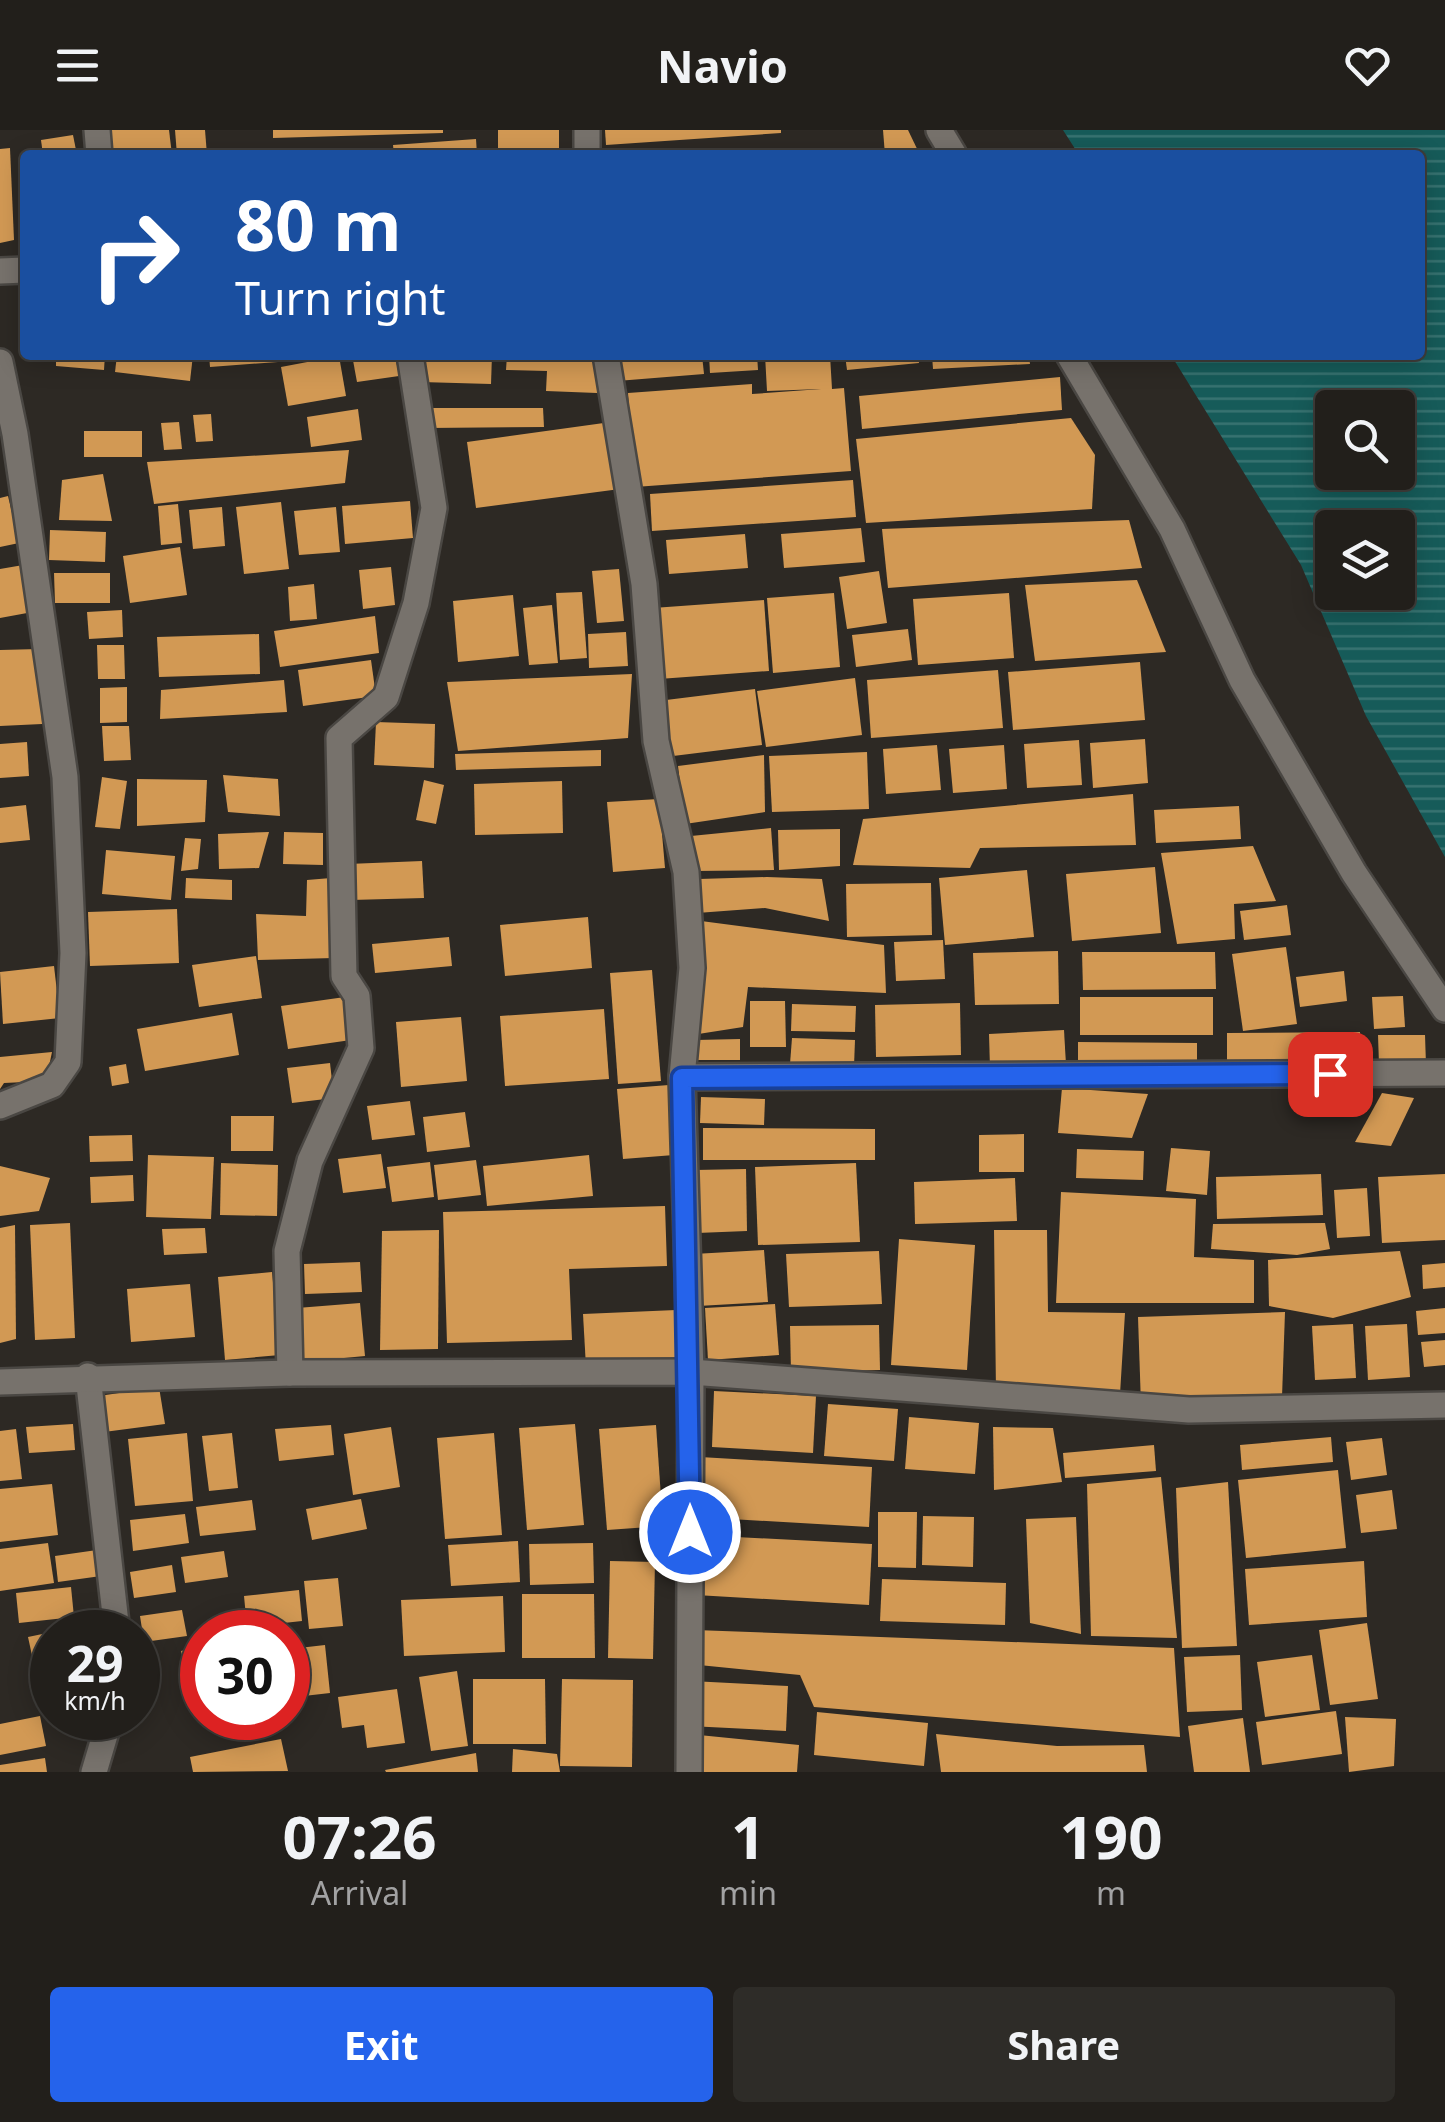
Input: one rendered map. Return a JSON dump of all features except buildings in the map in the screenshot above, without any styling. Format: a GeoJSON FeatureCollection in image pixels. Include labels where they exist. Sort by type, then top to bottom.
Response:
{"type":"FeatureCollection","features":[{"type":"Feature","properties":{"kind":"street"},"geometry":{"type":"LineString","coordinates":[[290,1374],[287,1251],[310,1161],[360,1048],[357,996],[344,976],[339,738],[386,697],[416,603],[434,508],[411,360]]}},
{"type":"Feature","properties":{"kind":"street"},"geometry":{"type":"LineString","coordinates":[[607,360],[644,584],[656,741],[686,872],[692,968],[682,1078],[691,1372],[689,1772]]}},
{"type":"Feature","properties":{"kind":"street"},"geometry":{"type":"LineString","coordinates":[[1072,360],[1172,529],[1252,696],[1354,872],[1445,1010]]}},
{"type":"Feature","properties":{"kind":"street"},"geometry":{"type":"LineString","coordinates":[[0,362],[15,434],[64,777],[73,953],[68,1062],[52,1085],[0,1106]]}},
{"type":"Feature","properties":{"kind":"street"},"geometry":{"type":"LineString","coordinates":[[682,1078],[1445,1073]]}},
{"type":"Feature","properties":{"kind":"street"},"geometry":{"type":"LineString","coordinates":[[0,1382],[88,1376],[691,1372],[1189,1410],[1350,1403],[1445,1405]]}},
{"type":"Feature","properties":{"kind":"street"},"geometry":{"type":"LineString","coordinates":[[88,1376],[115,1610]]}},
{"type":"Feature","properties":{"kind":"street"},"geometry":{"type":"LineString","coordinates":[[94,1772],[103,1740]]}},
{"type":"Feature","properties":{"kind":"water"},"geometry":{"type":"Polygon","coordinates":[[[1063,130],[1445,130],[1445,857],[1366,716],[1320,610],[1415,610],[1415,510],[1315,510],[1315,598],[1301,565],[1174,360],[1425,360],[1425,150],[1076,150],[1063,130]]]}},
{"type":"Feature","properties":{"kind":"route"},"geometry":{"type":"LineString","coordinates":[[690,1532],[691,1372],[682,1078],[1330,1074]]}}]}
